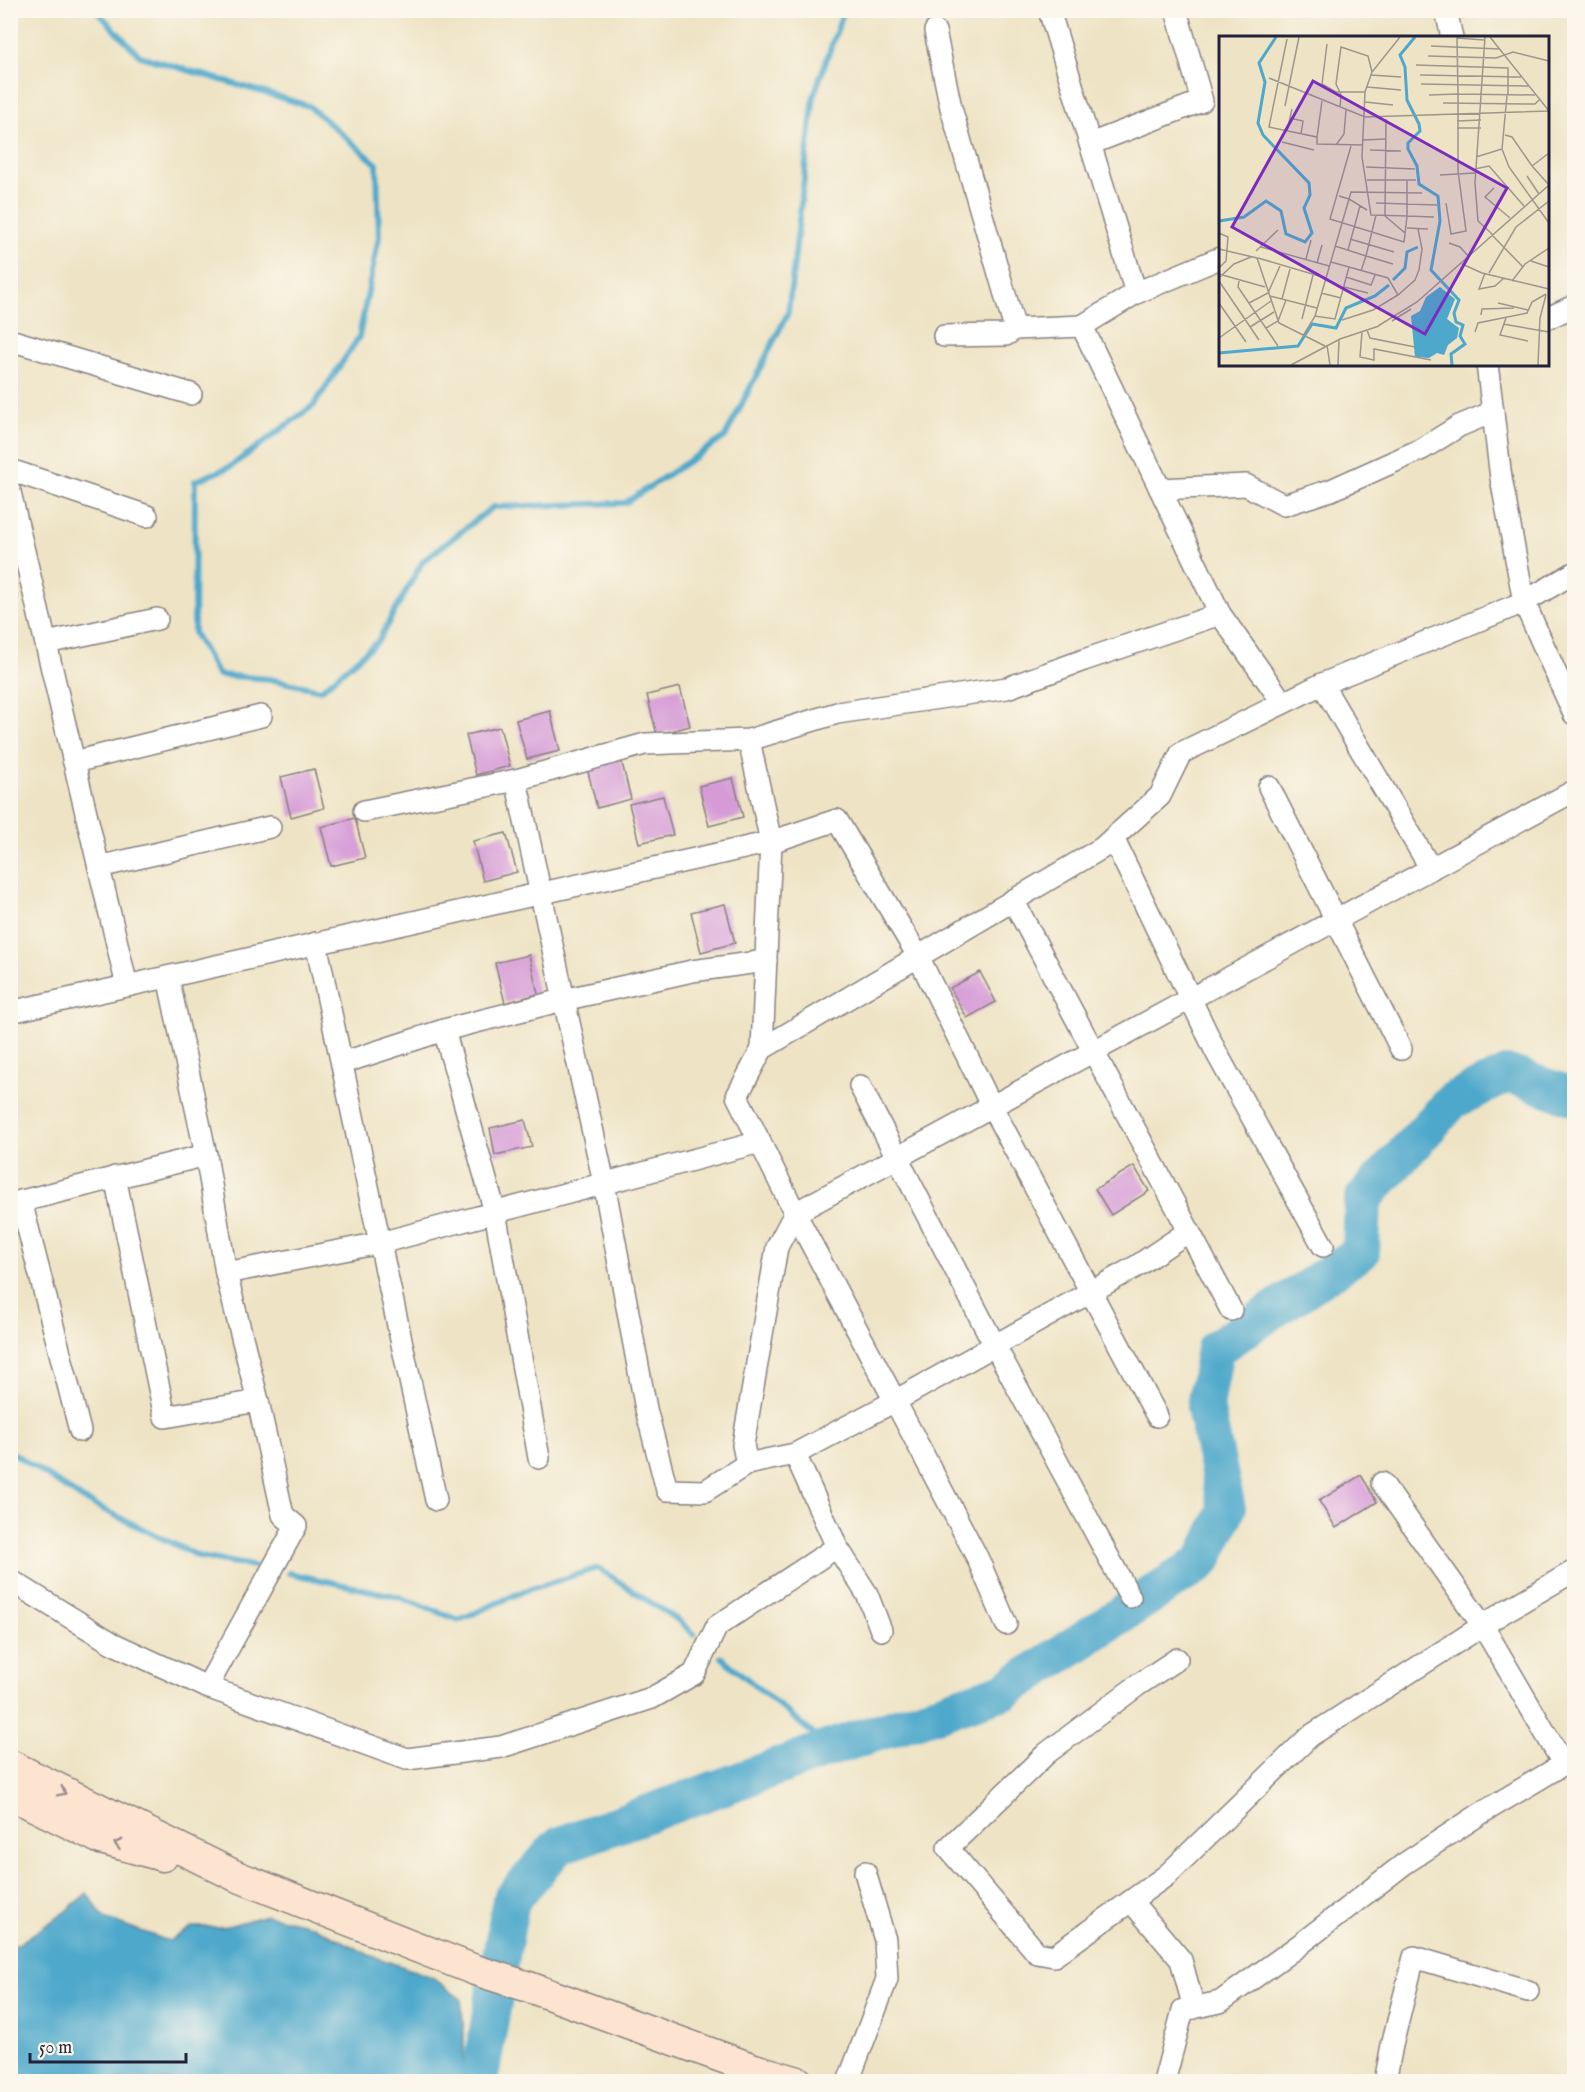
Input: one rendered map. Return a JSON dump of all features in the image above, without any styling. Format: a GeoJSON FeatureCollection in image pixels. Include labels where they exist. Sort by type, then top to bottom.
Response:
{"type":"FeatureCollection","features":[{"type":"Feature","properties":{"kind":"street"},"geometry":{"type":"LineString","coordinates":[[1090,144],[1202,101],[1176,10]]}},
{"type":"Feature","properties":{"kind":"street"},"geometry":{"type":"LineString","coordinates":[[1446,10],[1452,36]]}},
{"type":"Feature","properties":{"kind":"street"},"geometry":{"type":"LineString","coordinates":[[1056,12],[1090,144],[1136,293]]}},
{"type":"Feature","properties":{"kind":"street"},"geometry":{"type":"LineString","coordinates":[[935,31],[951,108],[1015,329]]}},
{"type":"Feature","properties":{"kind":"street"},"geometry":{"type":"LineString","coordinates":[[944,336],[1006,335],[1015,329],[1082,326],[1136,293],[1219,259]]}},
{"type":"Feature","properties":{"kind":"street"},"geometry":{"type":"LineString","coordinates":[[1549,318],[1575,306]]}},
{"type":"Feature","properties":{"kind":"street"},"geometry":{"type":"LineString","coordinates":[[1082,326],[1220,614],[1283,703]]}},
{"type":"Feature","properties":{"kind":"street"},"geometry":{"type":"LineString","coordinates":[[10,340],[191,394]]}},
{"type":"Feature","properties":{"kind":"street"},"geometry":{"type":"LineString","coordinates":[[1487,366],[1501,478],[1524,602],[1575,714]]}},
{"type":"Feature","properties":{"kind":"street"},"geometry":{"type":"LineString","coordinates":[[1160,489],[1246,486],[1284,505],[1331,490],[1422,449],[1459,426],[1493,412]]}},
{"type":"Feature","properties":{"kind":"street"},"geometry":{"type":"LineString","coordinates":[[10,470],[147,516]]}},
{"type":"Feature","properties":{"kind":"street"},"geometry":{"type":"LineString","coordinates":[[10,492],[127,986]]}},
{"type":"Feature","properties":{"kind":"street"},"geometry":{"type":"LineString","coordinates":[[762,1049],[1102,848],[1160,796],[1181,753],[1322,684],[1524,602],[1575,573]]}},
{"type":"Feature","properties":{"kind":"street"},"geometry":{"type":"LineString","coordinates":[[364,811],[516,780],[645,744],[749,740],[837,713],[1007,688],[1220,614]]}},
{"type":"Feature","properties":{"kind":"street"},"geometry":{"type":"LineString","coordinates":[[46,643],[157,619]]}},
{"type":"Feature","properties":{"kind":"street"},"geometry":{"type":"LineString","coordinates":[[1322,684],[1431,869]]}},
{"type":"Feature","properties":{"kind":"street"},"geometry":{"type":"LineString","coordinates":[[74,762],[261,716]]}},
{"type":"Feature","properties":{"kind":"street"},"geometry":{"type":"LineString","coordinates":[[749,740],[771,843],[762,1049],[737,1096],[795,1213],[977,1557],[1006,1624]]}},
{"type":"Feature","properties":{"kind":"street"},"geometry":{"type":"LineString","coordinates":[[516,780],[604,1183],[646,1409],[667,1490],[705,1491],[747,1464],[795,1454],[896,1401],[1092,1292],[1189,1232]]}},
{"type":"Feature","properties":{"kind":"street"},"geometry":{"type":"LineString","coordinates":[[1269,787],[1401,1049]]}},
{"type":"Feature","properties":{"kind":"street"},"geometry":{"type":"LineString","coordinates":[[747,1464],[743,1445],[777,1247],[795,1213],[1575,791]]}},
{"type":"Feature","properties":{"kind":"street"},"geometry":{"type":"LineString","coordinates":[[11,1011],[771,843],[837,820],[918,957],[992,1107],[1157,1416]]}},
{"type":"Feature","properties":{"kind":"street"},"geometry":{"type":"LineString","coordinates":[[99,867],[270,827]]}},
{"type":"Feature","properties":{"kind":"street"},"geometry":{"type":"LineString","coordinates":[[1113,838],[1216,1052],[1323,1246]]}},
{"type":"Feature","properties":{"kind":"street"},"geometry":{"type":"LineString","coordinates":[[1013,900],[1231,1310]]}},
{"type":"Feature","properties":{"kind":"street"},"geometry":{"type":"LineString","coordinates":[[316,943],[436,1500]]}},
{"type":"Feature","properties":{"kind":"street"},"geometry":{"type":"LineString","coordinates":[[342,1063],[444,1030],[563,1000],[692,971],[766,961]]}},
{"type":"Feature","properties":{"kind":"street"},"geometry":{"type":"LineString","coordinates":[[168,977],[206,1155],[226,1273],[258,1401],[283,1515],[296,1526],[207,1687]]}},
{"type":"Feature","properties":{"kind":"street"},"geometry":{"type":"LineString","coordinates":[[444,1030],[495,1212],[539,1458]]}},
{"type":"Feature","properties":{"kind":"street"},"geometry":{"type":"LineString","coordinates":[[860,1086],[995,1346],[1130,1597]]}},
{"type":"Feature","properties":{"kind":"street"},"geometry":{"type":"LineString","coordinates":[[226,1273],[380,1243],[760,1142]]}},
{"type":"Feature","properties":{"kind":"street"},"geometry":{"type":"LineString","coordinates":[[80,1431],[16,1202],[206,1155]]}},
{"type":"Feature","properties":{"kind":"street"},"geometry":{"type":"LineString","coordinates":[[115,1178],[165,1418],[258,1401]]}},
{"type":"Feature","properties":{"kind":"street"},"geometry":{"type":"LineString","coordinates":[[795,1454],[837,1547],[867,1594],[881,1630]]}},
{"type":"Feature","properties":{"kind":"street"},"geometry":{"type":"LineString","coordinates":[[1164,2082],[1183,2010],[1220,2002],[1298,1947],[1404,1864],[1480,1814],[1569,1761],[1483,1626],[1383,1483]]}},
{"type":"Feature","properties":{"kind":"street"},"geometry":{"type":"LineString","coordinates":[[10,1580],[112,1643],[207,1687],[407,1759],[501,1747],[652,1698],[694,1674],[717,1626],[837,1547]]}},
{"type":"Feature","properties":{"kind":"street"},"geometry":{"type":"LineString","coordinates":[[1177,1659],[1047,1753],[948,1848],[1037,1953],[1054,1956],[1167,1875],[1310,1736],[1483,1626],[1575,1571]]}},
{"type":"Feature","properties":{"kind":"street"},"geometry":{"type":"LineString","coordinates":[[10,1765],[236,1876],[475,1970],[529,1987],[752,2075],[798,2082]]}},
{"type":"Feature","properties":{"kind":"street"},"geometry":{"type":"LineString","coordinates":[[10,1794],[101,1839],[236,1876]]}},
{"type":"Feature","properties":{"kind":"street"},"geometry":{"type":"LineString","coordinates":[[848,2082],[887,1979],[885,1940],[865,1872]]}},
{"type":"Feature","properties":{"kind":"street"},"geometry":{"type":"LineString","coordinates":[[1131,1901],[1181,1960],[1194,2008]]}},
{"type":"Feature","properties":{"kind":"street"},"geometry":{"type":"LineString","coordinates":[[1385,2082],[1414,1958],[1528,1990]]}},
{"type":"Feature","properties":{"kind":"water"},"geometry":{"type":"Polygon","coordinates":[[[87,1893],[104,1918],[169,1941],[192,1927],[225,1927],[266,1915],[311,1925],[369,1955],[432,1977],[461,1999],[464,2034],[463,2081],[11,2081],[11,1946],[18,1944],[61,1915],[87,1893]]]}},
{"type":"Feature","properties":{"kind":"building"},"geometry":{"type":"Polygon","coordinates":[[[680,687],[690,726],[657,735],[647,695],[680,687]]]}},
{"type":"Feature","properties":{"kind":"building"},"geometry":{"type":"Polygon","coordinates":[[[550,711],[560,751],[527,759],[516,720],[550,711]]]}},
{"type":"Feature","properties":{"kind":"building"},"geometry":{"type":"Polygon","coordinates":[[[500,727],[510,766],[476,775],[466,735],[500,727]]]}},
{"type":"Feature","properties":{"kind":"building"},"geometry":{"type":"Polygon","coordinates":[[[621,759],[631,799],[597,808],[587,768],[621,759]]]}},
{"type":"Feature","properties":{"kind":"building"},"geometry":{"type":"Polygon","coordinates":[[[314,769],[324,808],[291,817],[281,777],[314,769]]]}},
{"type":"Feature","properties":{"kind":"building"},"geometry":{"type":"Polygon","coordinates":[[[733,778],[743,817],[709,826],[699,786],[733,778]]]}},
{"type":"Feature","properties":{"kind":"building"},"geometry":{"type":"Polygon","coordinates":[[[663,796],[673,835],[639,843],[629,804],[663,796]]]}},
{"type":"Feature","properties":{"kind":"building"},"geometry":{"type":"Polygon","coordinates":[[[355,818],[365,858],[331,866],[321,827],[355,818]]]}},
{"type":"Feature","properties":{"kind":"building"},"geometry":{"type":"Polygon","coordinates":[[[506,833],[517,872],[483,881],[473,841],[506,833]]]}},
{"type":"Feature","properties":{"kind":"building"},"geometry":{"type":"Polygon","coordinates":[[[725,904],[735,943],[701,952],[691,912],[725,904]]]}},
{"type":"Feature","properties":{"kind":"building"},"geometry":{"type":"Polygon","coordinates":[[[529,955],[538,994],[505,1003],[495,963],[529,955]]]}},
{"type":"Feature","properties":{"kind":"building"},"geometry":{"type":"Polygon","coordinates":[[[980,972],[996,1002],[967,1018],[950,988],[980,972]]]}},
{"type":"Feature","properties":{"kind":"building"},"geometry":{"type":"Polygon","coordinates":[[[525,1120],[532,1147],[495,1155],[490,1128],[525,1120]]]}},
{"type":"Feature","properties":{"kind":"building"},"geometry":{"type":"Polygon","coordinates":[[[1134,1166],[1149,1191],[1111,1215],[1095,1189],[1134,1166]]]}},
{"type":"Feature","properties":{"kind":"building"},"geometry":{"type":"Polygon","coordinates":[[[1361,1475],[1377,1502],[1336,1528],[1319,1501],[1361,1475]]]}},
{"type":"Feature","properties":{"kind":"waterway"},"geometry":{"type":"LineString","coordinates":[[96,10],[140,56],[309,106],[377,164],[379,237],[359,337],[314,405],[230,467],[195,481],[194,633],[218,675],[269,679],[321,690],[378,641],[423,561],[493,507],[625,503],[725,437],[788,313],[814,95],[844,10]]}},
{"type":"Feature","properties":{"kind":"waterway"},"geometry":{"type":"LineString","coordinates":[[479,2082],[511,1900],[558,1846],[830,1748],[1004,1691],[1202,1562],[1227,1509],[1205,1407],[1215,1349],[1361,1252],[1363,1199],[1453,1100],[1509,1074],[1574,1097]]}},
{"type":"Feature","properties":{"kind":"waterway"},"geometry":{"type":"LineString","coordinates":[[10,1451],[84,1500],[200,1557],[254,1566]]}},
{"type":"Feature","properties":{"kind":"waterway"},"geometry":{"type":"LineString","coordinates":[[289,1573],[399,1597],[459,1620],[524,1591],[598,1568],[679,1621],[694,1634]]}},
{"type":"Feature","properties":{"kind":"waterway"},"geometry":{"type":"LineString","coordinates":[[721,1657],[830,1748]]}}]}
